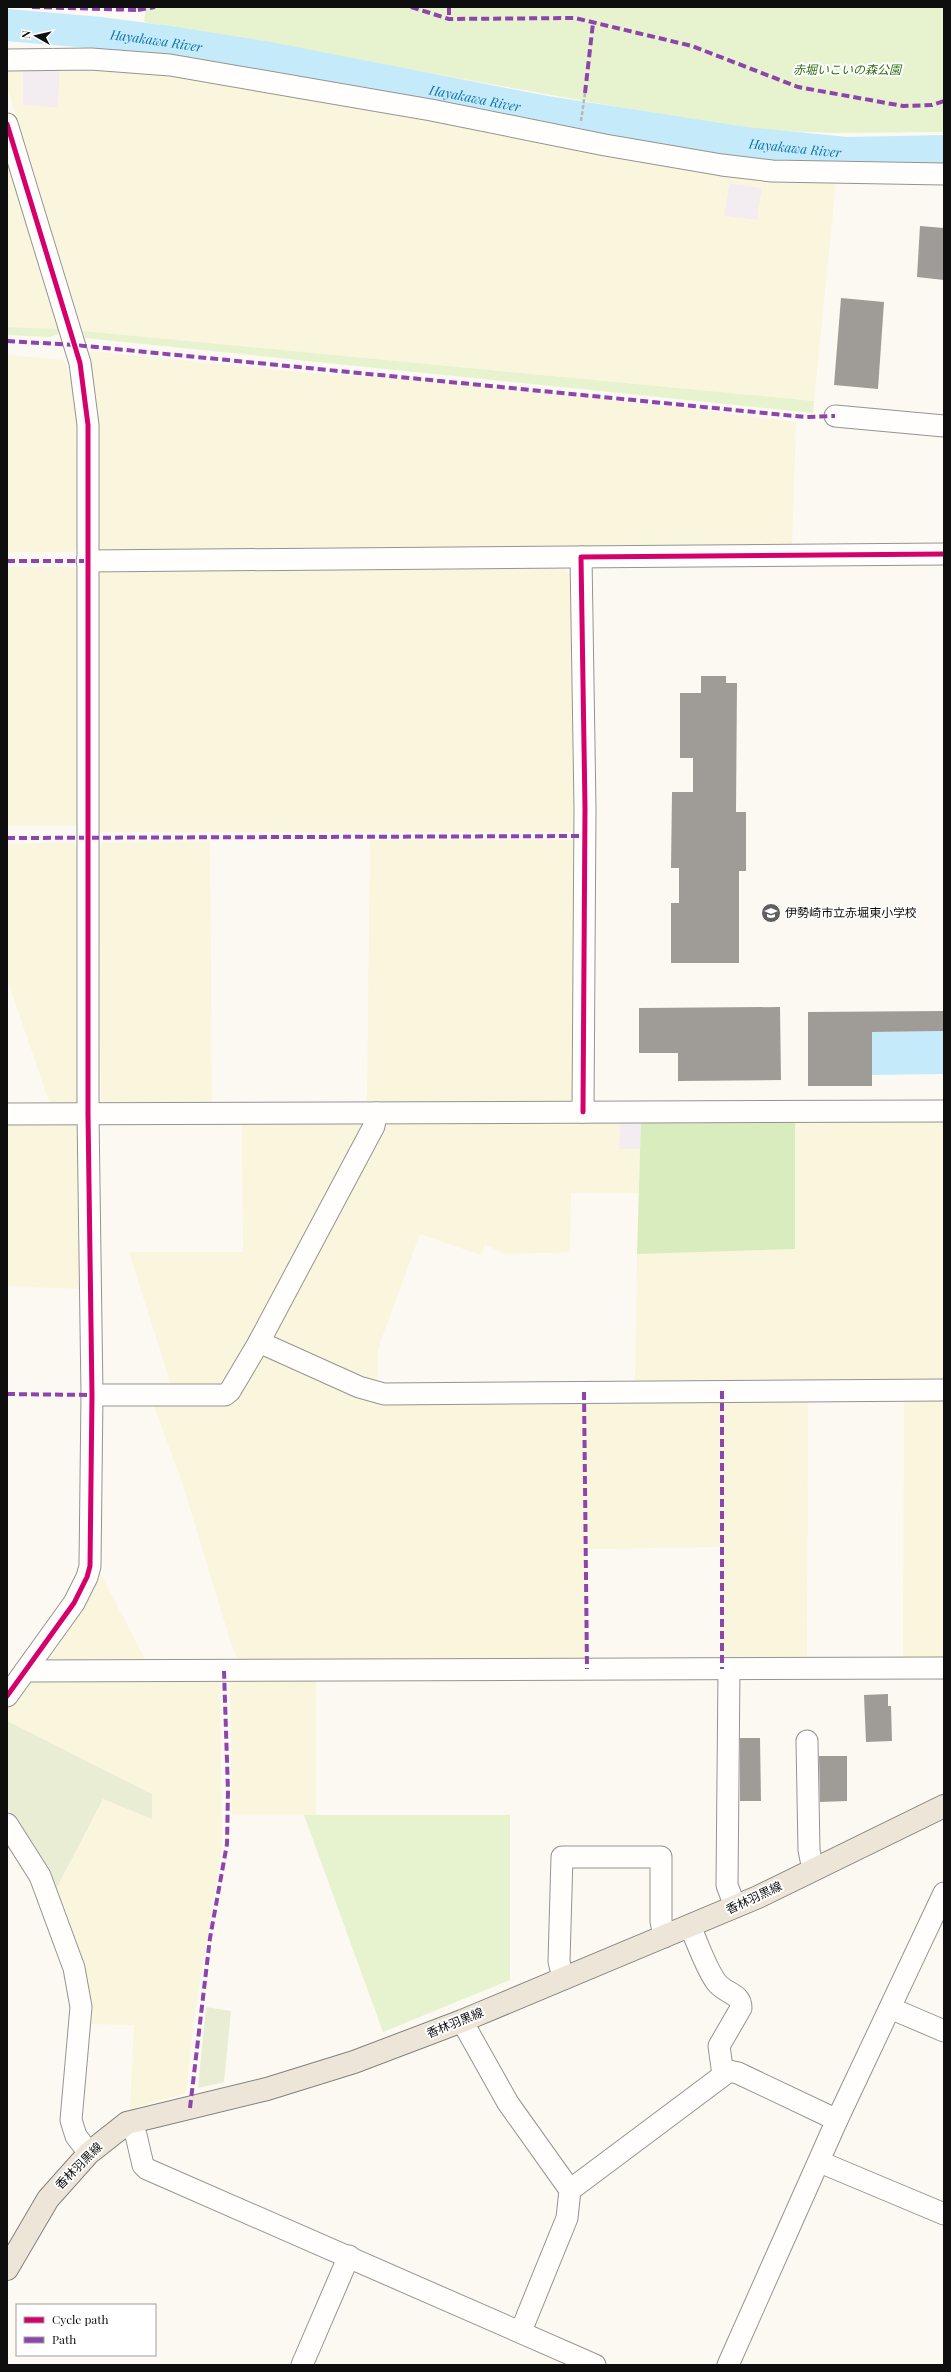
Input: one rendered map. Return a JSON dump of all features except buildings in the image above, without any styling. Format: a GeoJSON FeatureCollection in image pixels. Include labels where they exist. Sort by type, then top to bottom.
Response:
{"type":"FeatureCollection","features":[{"type":"Feature","properties":{"kind":"main road","name":"香林羽黒線"},"geometry":{"type":"LineString","coordinates":[[7,2270],[48,2199],[89,2153],[127,2123],[267,2089],[354,2062],[462,2021],[735,1907],[944,1806]]}},
{"type":"Feature","properties":{"kind":"street"},"geometry":{"type":"LineString","coordinates":[[7,60],[91,59],[170,66],[431,110],[605,145],[722,165],[772,171],[944,174]]}},
{"type":"Feature","properties":{"kind":"street"},"geometry":{"type":"LineString","coordinates":[[7,124],[80,363],[88,425],[88,1114],[92,1395],[90,1566],[87,1578],[74,1603],[7,1696]]}},
{"type":"Feature","properties":{"kind":"street"},"geometry":{"type":"LineString","coordinates":[[835,416],[944,426]]}},
{"type":"Feature","properties":{"kind":"street"},"geometry":{"type":"LineString","coordinates":[[87,561],[944,554]]}},
{"type":"Feature","properties":{"kind":"street"},"geometry":{"type":"LineString","coordinates":[[581,557],[585,808],[583,1112]]}},
{"type":"Feature","properties":{"kind":"street"},"geometry":{"type":"LineString","coordinates":[[7,1114],[944,1111]]}},
{"type":"Feature","properties":{"kind":"street"},"geometry":{"type":"LineString","coordinates":[[92,1395],[225,1395],[230,1391],[259,1342],[374,1126],[376,1113]]}},
{"type":"Feature","properties":{"kind":"street"},"geometry":{"type":"LineString","coordinates":[[259,1342],[359,1387],[384,1394],[944,1390]]}},
{"type":"Feature","properties":{"kind":"street"},"geometry":{"type":"LineString","coordinates":[[25,1672],[944,1668]]}},
{"type":"Feature","properties":{"kind":"street"},"geometry":{"type":"LineString","coordinates":[[729,1669],[727,1885],[735,1907]]}},
{"type":"Feature","properties":{"kind":"street"},"geometry":{"type":"LineString","coordinates":[[807,1741],[809,1850],[811,1860],[815,1868]]}},
{"type":"Feature","properties":{"kind":"street"},"geometry":{"type":"LineString","coordinates":[[7,1824],[40,1876],[74,1968],[81,2007],[71,2120],[76,2136],[89,2153]]}},
{"type":"Feature","properties":{"kind":"street"},"geometry":{"type":"LineString","coordinates":[[563,1979],[559,1961],[562,1857],[661,1857],[661,1921],[664,1937]]}},
{"type":"Feature","properties":{"kind":"street"},"geometry":{"type":"LineString","coordinates":[[728,2365],[890,2008],[936,1933],[944,1893]]}},
{"type":"Feature","properties":{"kind":"street"},"geometry":{"type":"LineString","coordinates":[[690,1927],[717,1983],[736,1996],[741,2002],[741,2008],[719,2046],[723,2075]]}},
{"type":"Feature","properties":{"kind":"street"},"geometry":{"type":"LineString","coordinates":[[890,2008],[944,2031]]}},
{"type":"Feature","properties":{"kind":"street"},"geometry":{"type":"LineString","coordinates":[[462,2021],[508,2103],[570,2190],[567,2218],[521,2331]]}},
{"type":"Feature","properties":{"kind":"street"},"geometry":{"type":"LineString","coordinates":[[570,2190],[729,2072],[738,2073],[838,2120]]}},
{"type":"Feature","properties":{"kind":"street"},"geometry":{"type":"LineString","coordinates":[[127,2123],[136,2134],[143,2165],[148,2169],[521,2331],[595,2365]]}},
{"type":"Feature","properties":{"kind":"street"},"geometry":{"type":"LineString","coordinates":[[820,2162],[944,2214]]}},
{"type":"Feature","properties":{"kind":"street"},"geometry":{"type":"LineString","coordinates":[[302,2365],[349,2256]]}},
{"type":"Feature","properties":{"kind":"path"},"geometry":{"type":"LineString","coordinates":[[580,125],[584,93]]}},
{"type":"Feature","properties":{"kind":"shaded area"},"geometry":{"type":"Polygon","coordinates":[[[60,66],[58,108],[23,105],[23,67],[60,66]]]}},
{"type":"Feature","properties":{"kind":"shaded area"},"geometry":{"type":"Polygon","coordinates":[[[60,66],[131,70],[773,181],[836,183],[814,401],[83,331],[7,86],[7,67],[23,67],[23,105],[58,108],[60,66]],[[729,183],[724,216],[757,220],[762,188],[729,183]]]}},
{"type":"Feature","properties":{"kind":"shaded area"},"geometry":{"type":"Polygon","coordinates":[[[7,150],[59,329],[7,327],[7,150]]]}},
{"type":"Feature","properties":{"kind":"shaded area"},"geometry":{"type":"Polygon","coordinates":[[[729,183],[762,188],[757,220],[724,216],[729,183]]]}},
{"type":"Feature","properties":{"kind":"shaded area"},"geometry":{"type":"Polygon","coordinates":[[[91,351],[309,373],[413,379],[592,397],[796,422],[792,546],[592,546],[586,550],[102,553],[97,548],[88,358],[91,351]]]}},
{"type":"Feature","properties":{"kind":"shaded area"},"geometry":{"type":"Polygon","coordinates":[[[7,355],[64,360],[71,377],[76,401],[77,548],[74,552],[7,552],[7,355]]]}},
{"type":"Feature","properties":{"kind":"shaded area"},"geometry":{"type":"Polygon","coordinates":[[[7,567],[75,567],[79,572],[77,826],[7,826],[7,567]]]}},
{"type":"Feature","properties":{"kind":"shaded area"},"geometry":{"type":"Polygon","coordinates":[[[561,567],[572,576],[574,832],[99,832],[95,574],[101,568],[561,567]]]}},
{"type":"Feature","properties":{"kind":"shaded area"},"geometry":{"type":"Polygon","coordinates":[[[370,840],[574,840],[574,1097],[566,1103],[367,1104],[370,840]]]}},
{"type":"Feature","properties":{"kind":"shaded area"},"geometry":{"type":"Polygon","coordinates":[[[210,841],[212,1103],[101,1103],[98,843],[210,841]]]}},
{"type":"Feature","properties":{"kind":"shaded area"},"geometry":{"type":"Polygon","coordinates":[[[72,842],[79,848],[80,1099],[73,1106],[50,1104],[7,979],[7,844],[72,842]]]}},
{"type":"Feature","properties":{"kind":"shaded area"},"geometry":{"type":"Polygon","coordinates":[[[795,1119],[944,1120],[944,1385],[635,1387],[637,1254],[795,1249],[795,1119]]]}},
{"type":"Feature","properties":{"kind":"shaded area"},"geometry":{"type":"Polygon","coordinates":[[[7,1120],[70,1120],[80,1126],[81,1289],[7,1286],[7,1120]]]}},
{"type":"Feature","properties":{"kind":"shaded area"},"geometry":{"type":"Polygon","coordinates":[[[365,1120],[369,1124],[221,1389],[171,1385],[129,1252],[243,1252],[242,1122],[365,1120]]]}},
{"type":"Feature","properties":{"kind":"shaded area"},"geometry":{"type":"Polygon","coordinates":[[[620,1120],[641,1120],[640,1149],[619,1149],[620,1120]]]}},
{"type":"Feature","properties":{"kind":"shaded area"},"geometry":{"type":"Polygon","coordinates":[[[620,1120],[619,1149],[640,1149],[639,1193],[571,1193],[570,1252],[504,1254],[485,1244],[481,1255],[420,1234],[378,1349],[377,1386],[268,1339],[385,1123],[620,1120]]]}},
{"type":"Feature","properties":{"kind":"shaded area"},"geometry":{"type":"Polygon","coordinates":[[[260,1353],[360,1396],[808,1397],[807,1662],[722,1664],[721,1547],[586,1549],[587,1664],[240,1663],[233,1650],[182,1482],[152,1401],[220,1402],[260,1353]]]}},
{"type":"Feature","properties":{"kind":"shaded area"},"geometry":{"type":"Polygon","coordinates":[[[944,1396],[944,1662],[903,1661],[904,1398],[944,1396]]]}},
{"type":"Feature","properties":{"kind":"shaded area"},"geometry":{"type":"Polygon","coordinates":[[[97,1567],[148,1665],[44,1661],[97,1567]]]}},
{"type":"Feature","properties":{"kind":"shaded area"},"geometry":{"type":"Polygon","coordinates":[[[230,1676],[316,1677],[316,1815],[232,1815],[230,1676]]]}},
{"type":"Feature","properties":{"kind":"shaded area"},"geometry":{"type":"Polygon","coordinates":[[[27,1678],[220,1678],[222,1848],[193,2024],[186,2093],[130,2109],[134,2025],[85,2024],[56,1889],[103,1799],[152,1819],[152,1794],[7,1721],[7,1707],[27,1678]]]}},
{"type":"Feature","properties":{"kind":"green space","name":"赤堀いこいの森公園"},"geometry":{"type":"Polygon","coordinates":[[[146,7],[944,7],[944,132],[831,133],[742,129],[144,22],[146,7]]]}},
{"type":"Feature","properties":{"kind":"green space"},"geometry":{"type":"Polygon","coordinates":[[[7,327],[59,329],[58,334],[51,337],[7,335],[7,327]]]}},
{"type":"Feature","properties":{"kind":"green space"},"geometry":{"type":"Polygon","coordinates":[[[83,331],[814,401],[813,413],[85,338],[83,331]]]}},
{"type":"Feature","properties":{"kind":"green space"},"geometry":{"type":"Polygon","coordinates":[[[795,1119],[795,1249],[637,1254],[641,1120],[795,1119]]]}},
{"type":"Feature","properties":{"kind":"green space"},"geometry":{"type":"Polygon","coordinates":[[[7,1721],[152,1794],[152,1819],[103,1799],[56,1889],[7,1807],[7,1721]]]}},
{"type":"Feature","properties":{"kind":"green space"},"geometry":{"type":"Polygon","coordinates":[[[304,1815],[510,1815],[510,1980],[383,2032],[304,1815]]]}},
{"type":"Feature","properties":{"kind":"green space"},"geometry":{"type":"Polygon","coordinates":[[[206,2007],[231,2011],[224,2082],[198,2088],[206,2007]]]}},
{"type":"Feature","properties":{"kind":"water"},"geometry":{"type":"Polygon","coordinates":[[[943,1031],[943,1074],[872,1075],[872,1032],[943,1031]]]}},
{"type":"Feature","properties":{"kind":"waterway","name":"Hayakawa River"},"geometry":{"type":"LineString","coordinates":[[7,25],[101,33],[264,57],[541,111],[745,143],[846,153],[944,151]]}},
{"type":"Feature","properties":{"kind":"marked path"},"geometry":{"type":"LineString","coordinates":[[32,7],[138,10],[139,7]]}},
{"type":"Feature","properties":{"kind":"marked path"},"geometry":{"type":"LineString","coordinates":[[138,10],[155,7]]}},
{"type":"Feature","properties":{"kind":"marked path"},"geometry":{"type":"LineString","coordinates":[[411,7],[449,19],[575,18],[692,46],[798,87],[903,106],[932,105],[944,101]]}},
{"type":"Feature","properties":{"kind":"marked path"},"geometry":{"type":"LineString","coordinates":[[449,7],[449,19]]}},
{"type":"Feature","properties":{"kind":"marked path"},"geometry":{"type":"LineString","coordinates":[[585,93],[593,23]]}},
{"type":"Feature","properties":{"kind":"marked path"},"geometry":{"type":"LineString","coordinates":[[7,341],[75,345],[805,417],[835,416]]}},
{"type":"Feature","properties":{"kind":"marked path"},"geometry":{"type":"LineString","coordinates":[[7,561],[87,561]]}},
{"type":"Feature","properties":{"kind":"marked path"},"geometry":{"type":"LineString","coordinates":[[7,838],[584,836]]}},
{"type":"Feature","properties":{"kind":"marked path"},"geometry":{"type":"LineString","coordinates":[[722,1391],[722,1669]]}},
{"type":"Feature","properties":{"kind":"marked path"},"geometry":{"type":"LineString","coordinates":[[584,1392],[587,1669]]}},
{"type":"Feature","properties":{"kind":"marked path"},"geometry":{"type":"LineString","coordinates":[[7,1394],[92,1395]]}},
{"type":"Feature","properties":{"kind":"marked path"},"geometry":{"type":"LineString","coordinates":[[190,2108],[210,1938],[227,1844],[228,1791],[224,1671]]}},
{"type":"Feature","properties":{"kind":"cycle path"},"geometry":{"type":"LineString","coordinates":[[7,124],[80,363],[88,425],[88,1114],[92,1395],[90,1566],[87,1577],[74,1603],[7,1696]]}},
{"type":"Feature","properties":{"kind":"cycle path"},"geometry":{"type":"LineString","coordinates":[[583,1112],[585,808],[581,557],[944,554]]}},
{"type":"Feature","properties":{"kind":"place","name":"伊勢崎市立赤堀東小学校"},"geometry":{"type":"Point","coordinates":[771,913]}}]}
